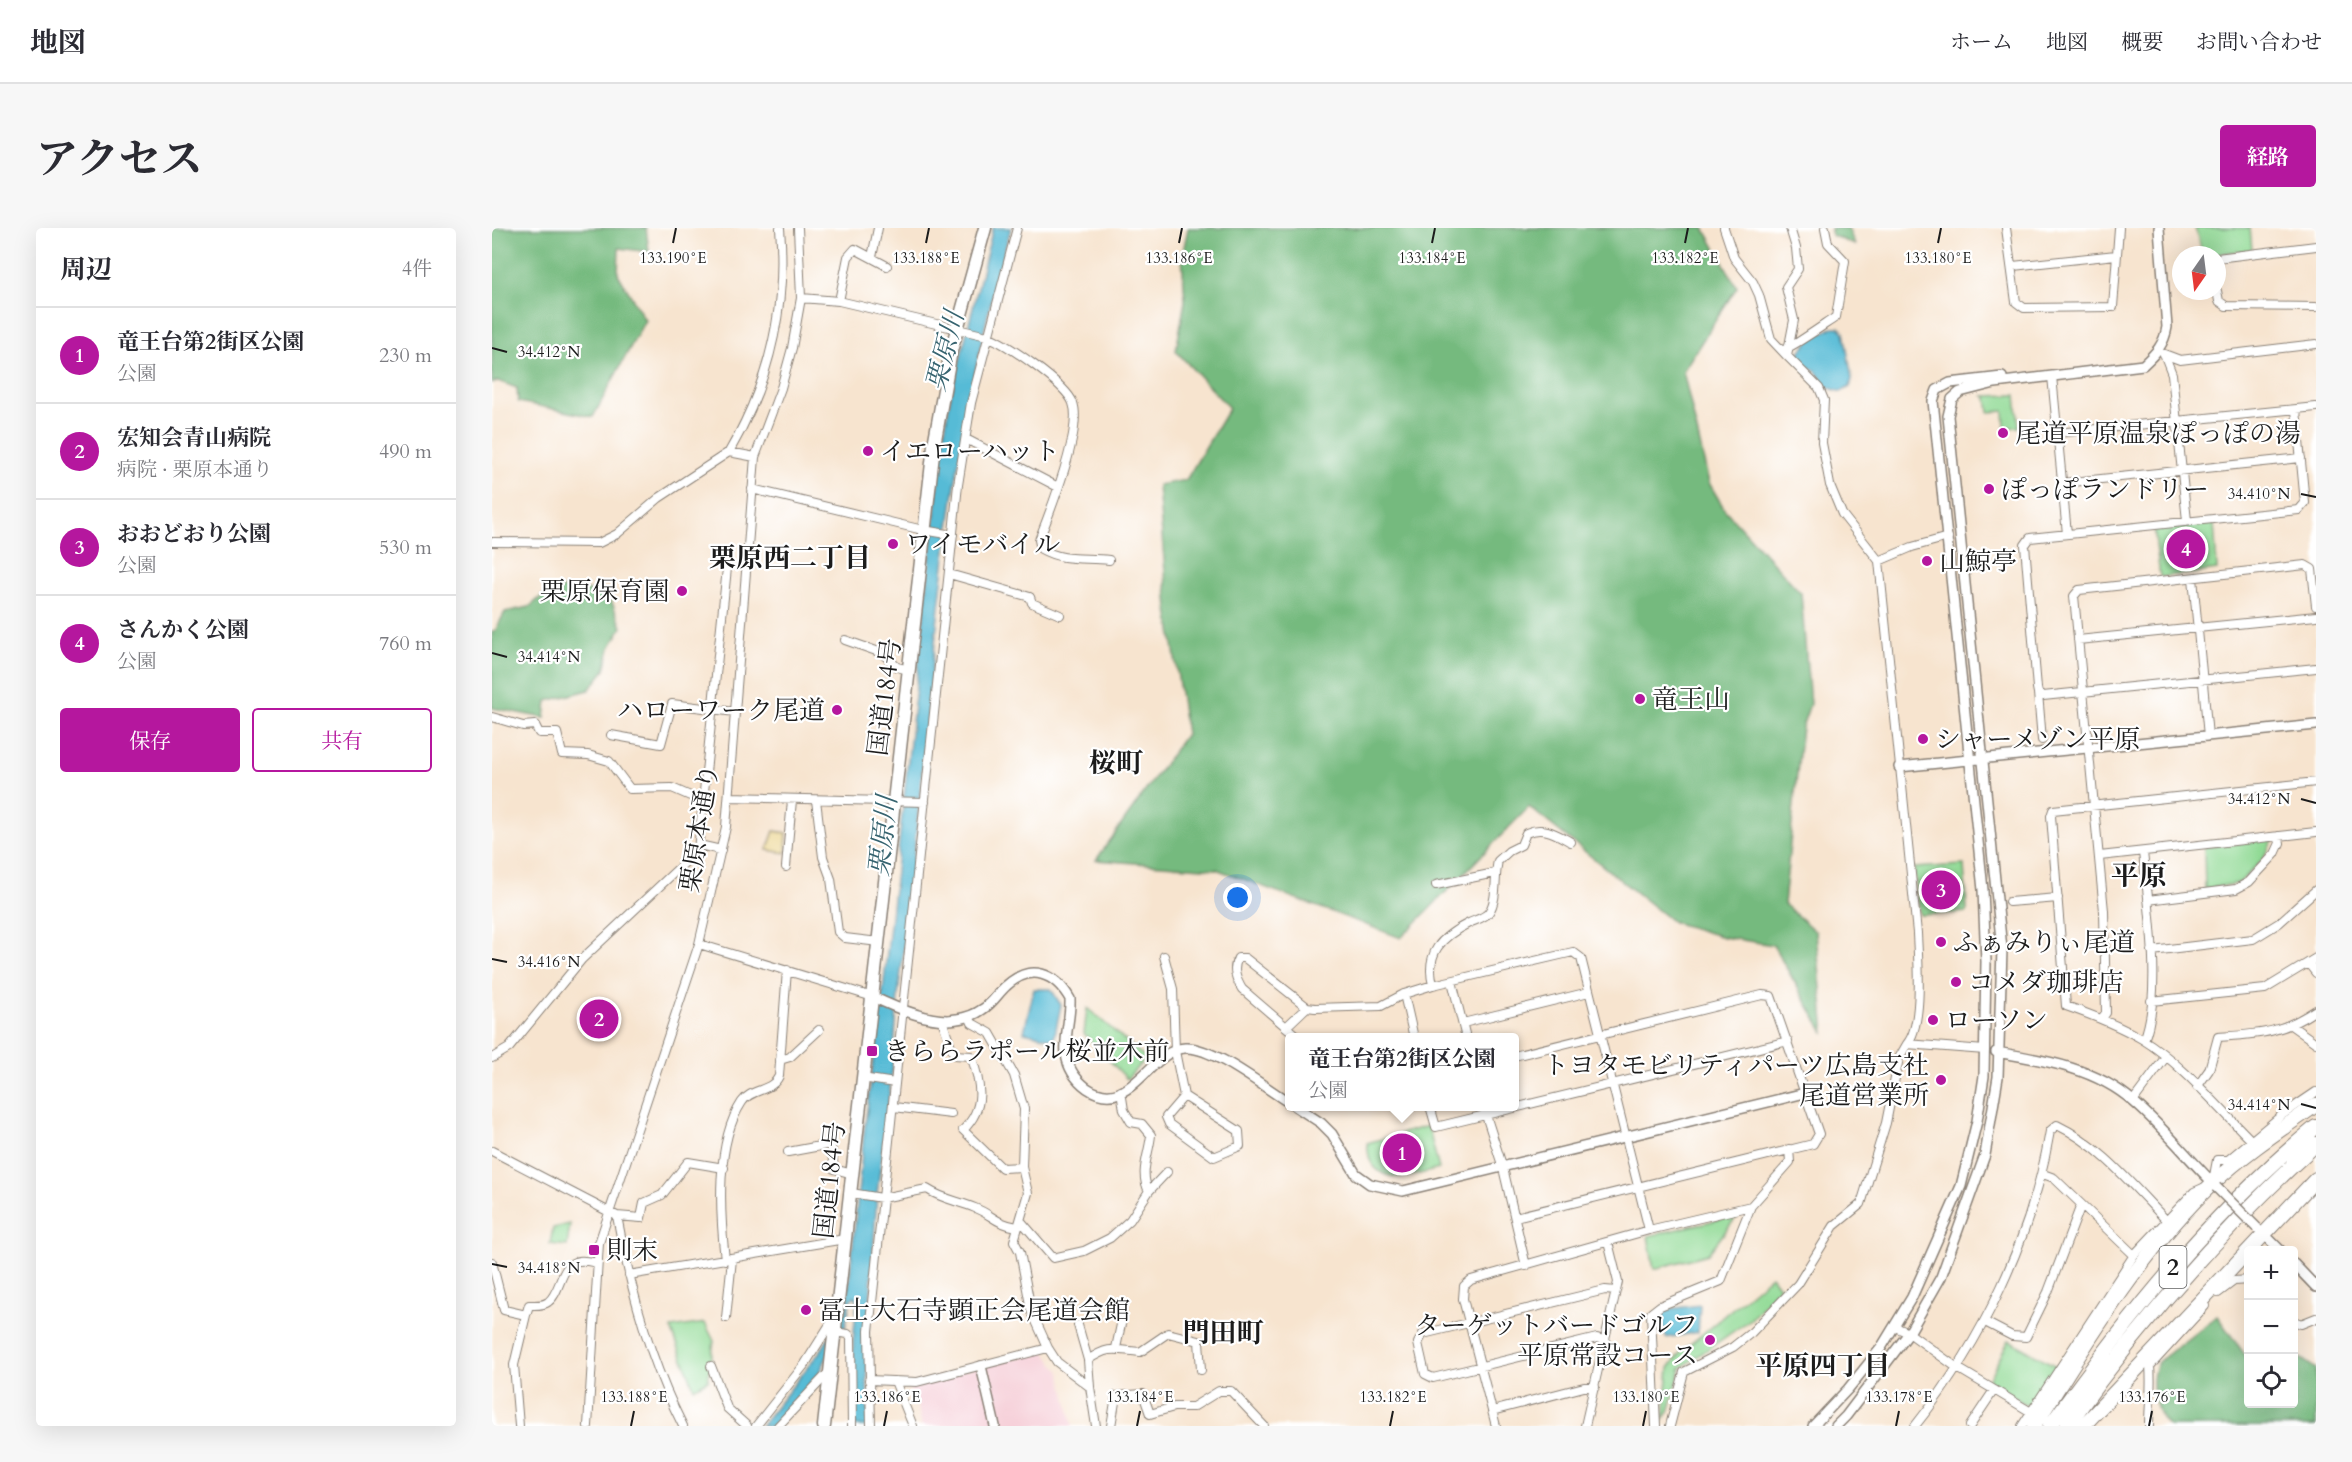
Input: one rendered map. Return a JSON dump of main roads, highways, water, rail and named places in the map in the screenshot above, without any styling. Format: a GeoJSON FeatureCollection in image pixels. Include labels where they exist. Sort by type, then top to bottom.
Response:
{"type":"FeatureCollection","features":[{"type":"Feature","properties":{"kind":"highway","name":"国道184号"},"geometry":{"type":"LineString","coordinates":[[824,1426],[845,1239],[854,1194],[853,1174],[877,999],[879,942],[898,800],[909,670],[927,531],[934,445],[951,351],[962,329],[985,228]]}},
{"type":"Feature","properties":{"kind":"highway"},"geometry":{"type":"LineString","coordinates":[[2032,1419],[2162,1238],[2253,1148],[2316,1105]]}},
{"type":"Feature","properties":{"kind":"highway","name":"2"},"geometry":{"type":"LineString","coordinates":[[2050,1426],[2101,1355],[2158,1284],[2251,1184],[2316,1127]]}},
{"type":"Feature","properties":{"kind":"highway","name":"2"},"geometry":{"type":"LineString","coordinates":[[2067,1426],[2129,1341],[2171,1291],[2254,1202],[2316,1144]]}},
{"type":"Feature","properties":{"kind":"highway"},"geometry":{"type":"LineString","coordinates":[[2083,1426],[2261,1231],[2316,1179]]}},
{"type":"Feature","properties":{"kind":"water"},"geometry":{"type":"Polygon","coordinates":[[[993,228],[1011,228],[986,322],[966,417],[939,609],[898,996],[893,1064],[877,1194],[867,1350],[868,1426],[855,1426],[853,1341],[857,1301],[855,1296],[851,1299],[845,1328],[843,1327],[819,1373],[773,1426],[761,1426],[822,1349],[847,1305],[864,1132],[883,990],[942,448],[950,399],[993,228]]]}},
{"type":"Feature","properties":{"kind":"water"},"geometry":{"type":"Polygon","coordinates":[[[1833,327],[1839,327],[1844,332],[1852,379],[1850,387],[1841,392],[1827,387],[1815,370],[1802,365],[1797,355],[1811,339],[1833,327]]]}},
{"type":"Feature","properties":{"kind":"water"},"geometry":{"type":"Polygon","coordinates":[[[1034,989],[1051,989],[1061,1005],[1054,1039],[1024,1032],[1034,989]]]}},
{"type":"Feature","properties":{"kind":"water"},"geometry":{"type":"Polygon","coordinates":[[[1700,1305],[1698,1332],[1666,1338],[1660,1310],[1700,1305]]]}},
{"type":"Feature","properties":{"kind":"place","name":"尾道平原温泉ぽっぽの湯"},"geometry":{"type":"Point","coordinates":[2003,433]}},
{"type":"Feature","properties":{"kind":"place","name":"イエローハット"},"geometry":{"type":"Point","coordinates":[868,451]}},
{"type":"Feature","properties":{"kind":"place","name":"ぽっぽランドリー"},"geometry":{"type":"Point","coordinates":[1989,489]}},
{"type":"Feature","properties":{"kind":"place","name":"ワイモバイル"},"geometry":{"type":"Point","coordinates":[893,544]}},
{"type":"Feature","properties":{"kind":"place","name":"さんかく公園"},"geometry":{"type":"Point","coordinates":[2186,549]}},
{"type":"Feature","properties":{"kind":"place","name":"山鯨亭"},"geometry":{"type":"Point","coordinates":[1927,561]}},
{"type":"Feature","properties":{"kind":"place","name":"栗原保育園"},"geometry":{"type":"Point","coordinates":[682,591]}},
{"type":"Feature","properties":{"kind":"place","name":"竜王山"},"geometry":{"type":"Point","coordinates":[1640,699]}},
{"type":"Feature","properties":{"kind":"place","name":"ハローワーク尾道"},"geometry":{"type":"Point","coordinates":[837,710]}},
{"type":"Feature","properties":{"kind":"place","name":"シャーメゾン平原"},"geometry":{"type":"Point","coordinates":[1923,739]}},
{"type":"Feature","properties":{"kind":"place","name":"おおどおり公園"},"geometry":{"type":"Point","coordinates":[1941,890]}},
{"type":"Feature","properties":{"kind":"place","name":"ふぁみりぃ尾道"},"geometry":{"type":"Point","coordinates":[1941,942]}},
{"type":"Feature","properties":{"kind":"place","name":"コメダ珈琲店"},"geometry":{"type":"Point","coordinates":[1956,982]}},
{"type":"Feature","properties":{"kind":"place","name":"宏知会青山病院"},"geometry":{"type":"Point","coordinates":[599,1019]}},
{"type":"Feature","properties":{"kind":"place","name":"ローソン"},"geometry":{"type":"Point","coordinates":[1933,1020]}},
{"type":"Feature","properties":{"kind":"place","name":"きららラポール桜並木前"},"geometry":{"type":"Point","coordinates":[872,1051]}},
{"type":"Feature","properties":{"kind":"place","name":"トヨタモビリティパーツ広島支社 尾道営業所"},"geometry":{"type":"Point","coordinates":[1941,1080]}},
{"type":"Feature","properties":{"kind":"place","name":"竜王台第2街区公園"},"geometry":{"type":"Point","coordinates":[1402,1153]}},
{"type":"Feature","properties":{"kind":"place","name":"則末"},"geometry":{"type":"Point","coordinates":[594,1250]}},
{"type":"Feature","properties":{"kind":"place","name":"冨士大石寺顕正会尾道会館"},"geometry":{"type":"Point","coordinates":[806,1310]}},
{"type":"Feature","properties":{"kind":"place","name":"ターゲットバードゴルフ 平原常設コース"},"geometry":{"type":"Point","coordinates":[1710,1340]}},
{"type":"Feature","properties":{"kind":"district","name":"栗原西二丁目"},"geometry":{"type":"Point","coordinates":[790,558]}},
{"type":"Feature","properties":{"kind":"district","name":"桜町"},"geometry":{"type":"Point","coordinates":[1116,763]}},
{"type":"Feature","properties":{"kind":"district","name":"平原"},"geometry":{"type":"Point","coordinates":[2139,875]}},
{"type":"Feature","properties":{"kind":"district","name":"門田町"},"geometry":{"type":"Point","coordinates":[1223,1333]}},
{"type":"Feature","properties":{"kind":"district","name":"平原四丁目"},"geometry":{"type":"Point","coordinates":[1823,1366]}},
{"type":"Feature","properties":{"kind":"water label","name":"栗原川"},"geometry":{"type":"Point","coordinates":[945,351]}},
{"type":"Feature","properties":{"kind":"water label","name":"栗原川"},"geometry":{"type":"Point","coordinates":[883,836]}}]}
